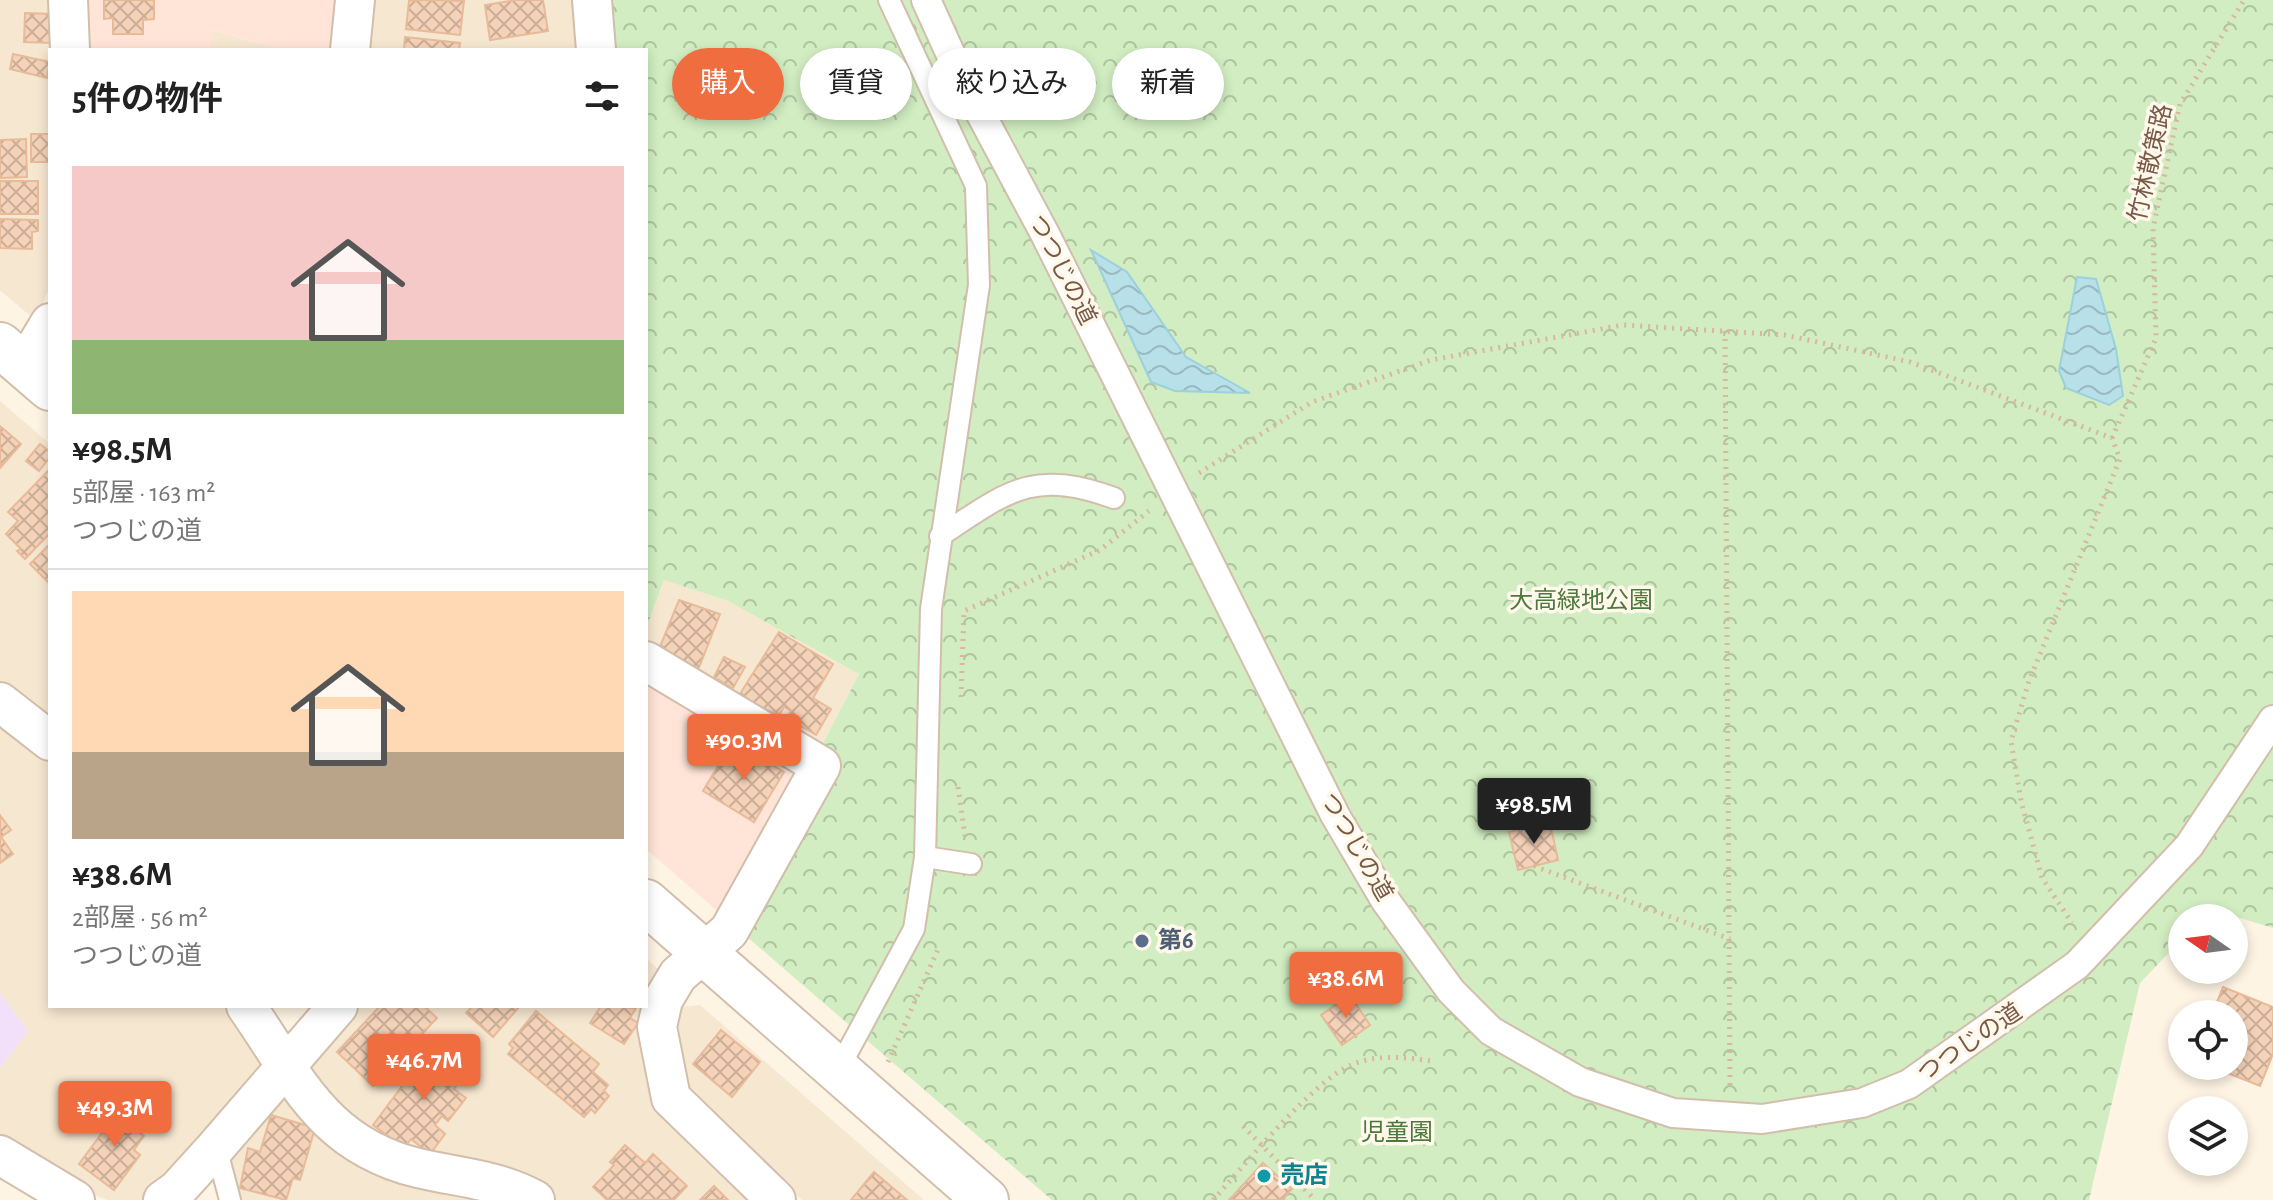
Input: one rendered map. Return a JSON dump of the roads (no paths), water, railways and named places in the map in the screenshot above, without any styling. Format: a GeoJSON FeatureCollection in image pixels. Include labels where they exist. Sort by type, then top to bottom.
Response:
{"type":"FeatureCollection","features":[{"type":"Feature","properties":{"kind":"street"},"geometry":{"type":"LineString","coordinates":[[68,0],[70,48]]}},
{"type":"Feature","properties":{"kind":"street"},"geometry":{"type":"LineString","coordinates":[[351,48],[355,34],[355,0]]}},
{"type":"Feature","properties":{"kind":"street"},"geometry":{"type":"LineString","coordinates":[[592,0],[596,48]]}},
{"type":"Feature","properties":{"kind":"street","name":"つつじの道"},"geometry":{"type":"LineString","coordinates":[[926,0],[961,77],[1174,489],[1335,815],[1385,900],[1451,991],[1491,1031],[1580,1082],[1673,1113],[1762,1119],[1862,1103],[1909,1084],[2034,999],[2090,951],[2189,846],[2273,720]]}},
{"type":"Feature","properties":{"kind":"street"},"geometry":{"type":"LineString","coordinates":[[25,366],[48,326]]}},
{"type":"Feature","properties":{"kind":"street"},"geometry":{"type":"LineString","coordinates":[[648,662],[821,766],[729,931],[678,975],[663,1000],[657,1027],[671,1098],[776,1200]]}},
{"type":"Feature","properties":{"kind":"street"},"geometry":{"type":"LineString","coordinates":[[0,702],[48,739]]}},
{"type":"Feature","properties":{"kind":"street"},"geometry":{"type":"LineString","coordinates":[[648,904],[986,1200]]}},
{"type":"Feature","properties":{"kind":"street"},"geometry":{"type":"LineString","coordinates":[[247,1008],[286,1064],[296,1085],[335,1129],[368,1150],[414,1167],[505,1184],[535,1200]]}},
{"type":"Feature","properties":{"kind":"street"},"geometry":{"type":"LineString","coordinates":[[163,1200],[177,1190],[216,1147],[336,1008]]}},
{"type":"Feature","properties":{"kind":"street"},"geometry":{"type":"LineString","coordinates":[[0,1155],[75,1200]]}},
{"type":"Feature","properties":{"kind":"lane"},"geometry":{"type":"LineString","coordinates":[[839,1068],[914,929],[925,857],[931,609],[979,285],[976,186],[889,0]]}},
{"type":"Feature","properties":{"kind":"lane"},"geometry":{"type":"LineString","coordinates":[[940,536],[1007,492],[1027,485],[1068,484],[1114,498]]}},
{"type":"Feature","properties":{"kind":"lane"},"geometry":{"type":"LineString","coordinates":[[925,857],[971,864]]}},
{"type":"Feature","properties":{"kind":"lane"},"geometry":{"type":"LineString","coordinates":[[216,1147],[230,1200]]}},
{"type":"Feature","properties":{"kind":"water"},"geometry":{"type":"Polygon","coordinates":[[[1091,250],[1127,272],[1186,357],[1250,393],[1175,391],[1151,382],[1091,250]]]}},
{"type":"Feature","properties":{"kind":"water"},"geometry":{"type":"Polygon","coordinates":[[[2077,277],[2096,279],[2116,349],[2123,396],[2109,405],[2066,388],[2059,371],[2077,277]]]}},
{"type":"Feature","properties":{"kind":"place","name":"第6"},"geometry":{"type":"Point","coordinates":[1142,941]}},
{"type":"Feature","properties":{"kind":"place","name":"売店"},"geometry":{"type":"Point","coordinates":[1264,1176]}},
{"type":"Feature","properties":{"kind":"park label","name":"大高緑地公園"},"geometry":{"type":"Point","coordinates":[1581,601]}},
{"type":"Feature","properties":{"kind":"park label","name":"児童園"},"geometry":{"type":"Point","coordinates":[1397,1133]}}]}
